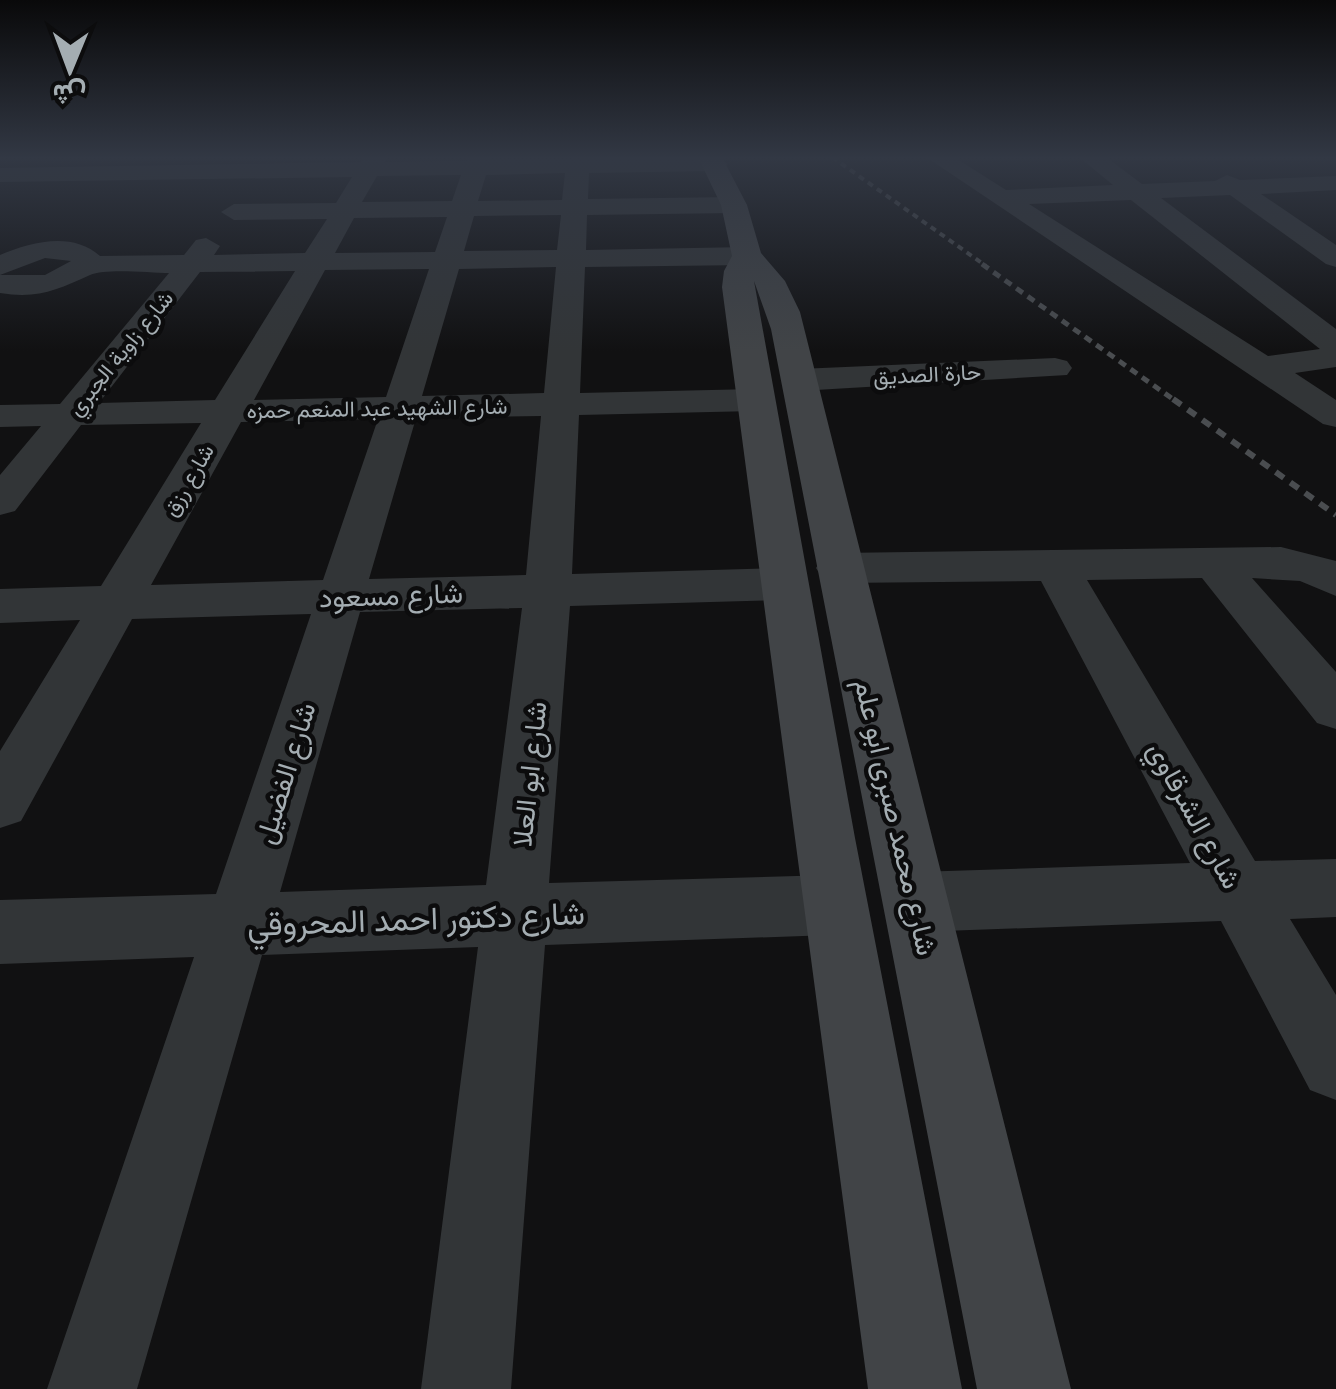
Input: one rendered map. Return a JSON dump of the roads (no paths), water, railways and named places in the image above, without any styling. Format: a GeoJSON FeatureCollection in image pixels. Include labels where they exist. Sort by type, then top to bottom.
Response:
{"type":"FeatureCollection","features":[{"type":"Feature","properties":{"kind":"street","name":"شارع زاوية الجبري"},"geometry":{"type":"LineString","coordinates":[[0,502],[226,222]]}},
{"type":"Feature","properties":{"kind":"street","name":"شارع رزق"},"geometry":{"type":"LineString","coordinates":[[0,803],[338,222]]}},
{"type":"Feature","properties":{"kind":"street","name":"شارع الفضيل"},"geometry":{"type":"LineString","coordinates":[[92,1389],[458,222]]}},
{"type":"Feature","properties":{"kind":"street"},"geometry":{"type":"LineString","coordinates":[[85,265],[446,262],[527,222]]}},
{"type":"Feature","properties":{"kind":"street","name":"شارع ابو العلا"},"geometry":{"type":"LineString","coordinates":[[466,1389],[548,590],[574,222]]}},
{"type":"Feature","properties":{"kind":"street"},"geometry":{"type":"LineString","coordinates":[[695,222],[741,231]]}},
{"type":"Feature","properties":{"kind":"street"},"geometry":{"type":"LineString","coordinates":[[695,222],[741,231]]}},
{"type":"Feature","properties":{"kind":"street"},"geometry":{"type":"LineString","coordinates":[[737,222],[741,231]]}},
{"type":"Feature","properties":{"kind":"street"},"geometry":{"type":"LineString","coordinates":[[1040,222],[1276,365],[1336,416]]}},
{"type":"Feature","properties":{"kind":"street"},"geometry":{"type":"LineString","coordinates":[[1175,222],[1336,346]]}},
{"type":"Feature","properties":{"kind":"street"},"geometry":{"type":"LineString","coordinates":[[1284,222],[1330,243]]}},
{"type":"Feature","properties":{"kind":"street"},"geometry":{"type":"LineString","coordinates":[[5,286],[72,229]]}},
{"type":"Feature","properties":{"kind":"street","name":"شارع محمد صبرى ابو علم"},"geometry":{"type":"LineString","coordinates":[[741,231],[738,287],[777,390],[797,498],[839,568],[1024,1389]]}},
{"type":"Feature","properties":{"kind":"street"},"geometry":{"type":"LineString","coordinates":[[1215,252],[1330,243]]}},
{"type":"Feature","properties":{"kind":"street"},"geometry":{"type":"LineString","coordinates":[[5,286],[68,277],[88,260],[80,252],[47,251]]}},
{"type":"Feature","properties":{"kind":"street"},"geometry":{"type":"LineString","coordinates":[[1276,365],[1336,357]]}},
{"type":"Feature","properties":{"kind":"street","name":"حارة الصديق"},"geometry":{"type":"LineString","coordinates":[[777,390],[1055,368]]}},
{"type":"Feature","properties":{"kind":"street","name":"شارع الشهيد عبد المنعم حمزه"},"geometry":{"type":"LineString","coordinates":[[0,416],[563,404],[777,390]]}},
{"type":"Feature","properties":{"kind":"street","name":"شارع محمد صبرى ابو علم"},"geometry":{"type":"LineString","coordinates":[[797,498],[781,584],[831,905],[915,1389]]}},
{"type":"Feature","properties":{"kind":"street"},"geometry":{"type":"LineString","coordinates":[[839,568],[1282,562],[1312,568],[1336,580]]}},
{"type":"Feature","properties":{"kind":"street"},"geometry":{"type":"LineString","coordinates":[[1214,563],[1336,708]]}},
{"type":"Feature","properties":{"kind":"street","name":"شارع الشرقاوي"},"geometry":{"type":"LineString","coordinates":[[1055,565],[1336,1064]]}},
{"type":"Feature","properties":{"kind":"street","name":"شارع مسعود"},"geometry":{"type":"LineString","coordinates":[[0,606],[781,584]]}},
{"type":"Feature","properties":{"kind":"street"},"geometry":{"type":"LineString","coordinates":[[916,902],[1336,888]]}},
{"type":"Feature","properties":{"kind":"street","name":"شارع دكتور احمد المحروقي"},"geometry":{"type":"LineString","coordinates":[[0,932],[831,905]]}},
{"type":"Feature","properties":{"kind":"railway"},"geometry":{"type":"LineString","coordinates":[[924,222],[986,266]]}},
{"type":"Feature","properties":{"kind":"railway"},"geometry":{"type":"LineString","coordinates":[[982,264],[1177,402]]}},
{"type":"Feature","properties":{"kind":"railway"},"geometry":{"type":"LineString","coordinates":[[1173,399],[1336,515]]}}]}
